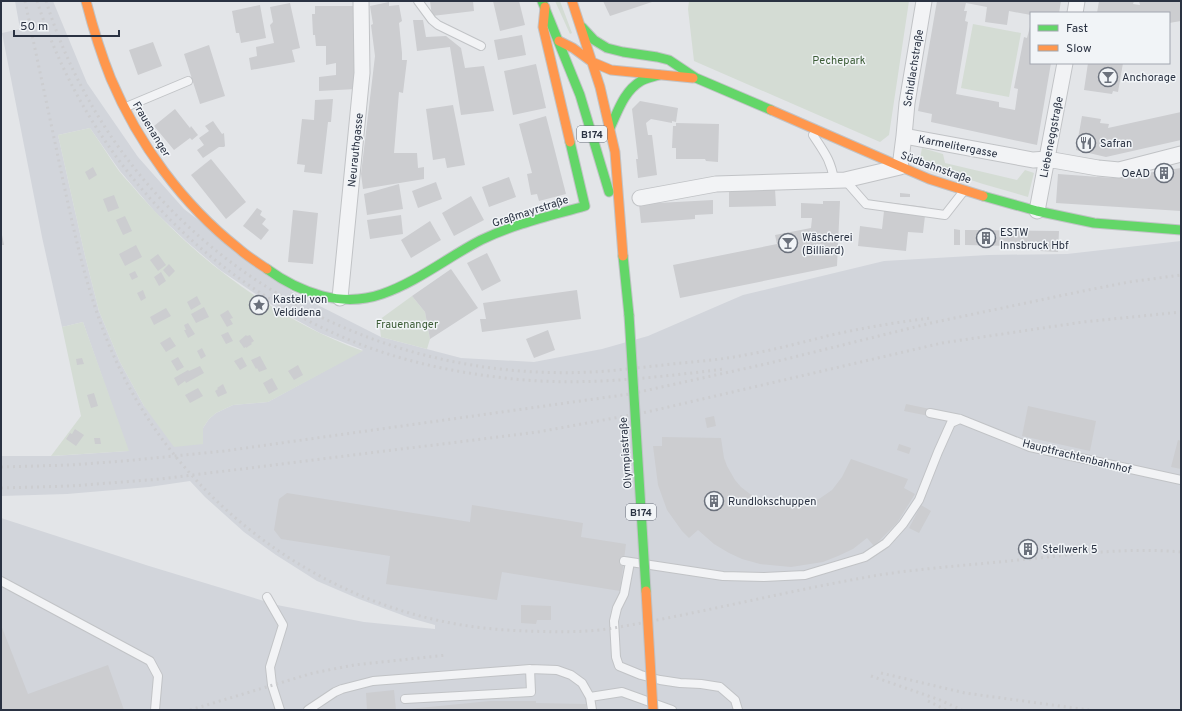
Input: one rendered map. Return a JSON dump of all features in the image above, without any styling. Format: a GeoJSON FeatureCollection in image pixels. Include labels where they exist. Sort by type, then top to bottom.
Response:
{"type":"FeatureCollection","features":[{"type":"Feature","properties":{"kind":"street","name":"Frauenanger"},"geometry":{"type":"LineString","coordinates":[[86,1],[98,46],[132,123],[147,148],[187,201],[238,249],[264,268],[295,287],[317,294],[340,298]]}},
{"type":"Feature","properties":{"kind":"street","name":"Neurauthgasse"},"geometry":{"type":"LineString","coordinates":[[340,298],[362,73],[361,1]]}},
{"type":"Feature","properties":{"kind":"street","name":"Graßmayrstraße"},"geometry":{"type":"LineString","coordinates":[[572,1],[582,27],[600,87],[615,152],[620,229],[629,315]]}},
{"type":"Feature","properties":{"kind":"street","name":"Schidlachstraße"},"geometry":{"type":"LineString","coordinates":[[904,136],[907,102],[924,1]]}},
{"type":"Feature","properties":{"kind":"street"},"geometry":{"type":"LineString","coordinates":[[1075,12],[1077,1]]}},
{"type":"Feature","properties":{"kind":"street","name":"Graßmayrstraße"},"geometry":{"type":"LineString","coordinates":[[340,298],[361,299],[380,296],[404,285],[455,254],[488,238],[527,223],[585,206],[543,27],[543,4]]}},
{"type":"Feature","properties":{"kind":"street","name":"Graßmayrstraße"},"geometry":{"type":"LineString","coordinates":[[543,4],[559,41],[587,116],[620,229]]}},
{"type":"Feature","properties":{"kind":"street"},"geometry":{"type":"LineString","coordinates":[[582,27],[590,37],[599,44],[625,52],[651,55],[666,59],[696,78]]}},
{"type":"Feature","properties":{"kind":"street"},"geometry":{"type":"LineString","coordinates":[[559,41],[573,48],[592,62],[611,70],[696,78]]}},
{"type":"Feature","properties":{"kind":"street","name":"Liebeneggstraße"},"geometry":{"type":"LineString","coordinates":[[1038,211],[1065,64]]}},
{"type":"Feature","properties":{"kind":"street"},"geometry":{"type":"LineString","coordinates":[[610,128],[628,93],[641,81],[660,75]]}},
{"type":"Feature","properties":{"kind":"street","name":"Südbahnstraße"},"geometry":{"type":"LineString","coordinates":[[696,78],[900,167],[964,191],[1038,211],[1094,223],[1181,230]]}},
{"type":"Feature","properties":{"kind":"street","name":"Karmelitergasse"},"geometry":{"type":"LineString","coordinates":[[900,167],[904,136],[1033,160],[1047,159],[1119,170],[1181,154]]}},
{"type":"Feature","properties":{"kind":"street"},"geometry":{"type":"LineString","coordinates":[[640,198],[716,184],[839,180],[900,167]]}},
{"type":"Feature","properties":{"kind":"street","name":"Olympiastraße"},"geometry":{"type":"LineString","coordinates":[[629,315],[653,710]]}},
{"type":"Feature","properties":{"kind":"lane"},"geometry":{"type":"LineString","coordinates":[[418,1],[432,20],[438,25],[481,46]]}},
{"type":"Feature","properties":{"kind":"lane"},"geometry":{"type":"LineString","coordinates":[[125,108],[188,81]]}},
{"type":"Feature","properties":{"kind":"lane"},"geometry":{"type":"LineString","coordinates":[[807,126],[828,157],[839,180],[866,204],[945,215],[964,191]]}},
{"type":"Feature","properties":{"kind":"lane","name":"Hauptfrachtenbahnhof"},"geometry":{"type":"LineString","coordinates":[[930,412],[960,418],[1030,447],[1181,480]]}},
{"type":"Feature","properties":{"kind":"lane"},"geometry":{"type":"LineString","coordinates":[[738,710],[735,700],[720,687],[660,680],[641,676],[619,666],[616,657],[614,621],[617,608],[626,587],[627,562],[723,576],[764,577],[805,575],[865,557],[886,544],[903,524],[919,500],[951,423],[960,418]]}},
{"type":"Feature","properties":{"kind":"lane"},"geometry":{"type":"LineString","coordinates":[[3,585],[150,661],[158,676],[156,710]]}},
{"type":"Feature","properties":{"kind":"lane"},"geometry":{"type":"LineString","coordinates":[[267,597],[283,625],[270,667],[272,685],[280,710]]}},
{"type":"Feature","properties":{"kind":"lane"},"geometry":{"type":"LineString","coordinates":[[404,699],[531,692],[530,669]]}},
{"type":"Feature","properties":{"kind":"lane"},"geometry":{"type":"LineString","coordinates":[[308,710],[342,688],[372,681],[530,669],[557,670],[571,675],[582,683],[590,697],[592,710]]}},
{"type":"Feature","properties":{"kind":"lane"},"geometry":{"type":"LineString","coordinates":[[590,697],[622,692],[672,710]]}},
{"type":"Feature","properties":{"kind":"shaded area"},"geometry":{"type":"Polygon","coordinates":[[[15,1],[53,1],[87,83],[138,157],[184,209],[294,293],[381,337],[461,358],[534,362],[602,349],[648,336],[743,295],[884,261],[988,255],[1067,254],[1181,241],[1181,710],[1,710],[1,518],[149,566],[277,605],[364,622],[435,629],[435,625],[410,618],[359,599],[317,581],[276,555],[244,532],[205,497],[190,481],[149,487],[67,494],[1,496],[1,456],[53,456],[128,451],[83,322],[62,327],[42,237],[2,33],[20,29],[15,1]],[[90,128],[58,135],[99,311],[120,362],[144,406],[202,434],[203,428],[209,419],[216,413],[233,405],[268,402],[363,350],[320,333],[284,313],[220,270],[156,213],[120,171],[90,128]]]}},
{"type":"Feature","properties":{"kind":"green space"},"geometry":{"type":"Polygon","coordinates":[[[555,1],[560,1],[572,33],[570,34],[555,1]]]}},
{"type":"Feature","properties":{"kind":"green space","name":"Pechepark"},"geometry":{"type":"Polygon","coordinates":[[[689,1],[909,1],[889,135],[880,142],[694,61],[688,9],[689,1]]]}},
{"type":"Feature","properties":{"kind":"green space"},"geometry":{"type":"Polygon","coordinates":[[[973,24],[1021,33],[1009,97],[961,88],[973,24]]]}},
{"type":"Feature","properties":{"kind":"green space"},"geometry":{"type":"Polygon","coordinates":[[[90,128],[119,171],[162,219],[187,243],[241,286],[270,306],[331,338],[363,351],[268,402],[233,405],[216,413],[209,419],[203,428],[203,444],[174,447],[144,406],[120,362],[99,311],[58,135],[90,128]]]}},
{"type":"Feature","properties":{"kind":"green space"},"geometry":{"type":"Polygon","coordinates":[[[922,148],[943,154],[945,163],[1017,180],[1025,170],[1034,173],[1028,197],[919,163],[922,148]]]}},
{"type":"Feature","properties":{"kind":"green space","name":"Frauenanger"},"geometry":{"type":"Polygon","coordinates":[[[412,296],[425,312],[430,339],[427,349],[381,337],[379,320],[412,296]]]}},
{"type":"Feature","properties":{"kind":"green space"},"geometry":{"type":"Polygon","coordinates":[[[83,322],[129,451],[51,456],[81,416],[62,327],[83,322]]]}},
{"type":"Feature","properties":{"kind":"building"},"geometry":{"type":"Polygon","coordinates":[[[430,1],[473,1],[474,11],[432,16],[430,1]]]}},
{"type":"Feature","properties":{"kind":"building"},"geometry":{"type":"Polygon","coordinates":[[[493,1],[519,1],[525,25],[500,31],[493,1]]]}},
{"type":"Feature","properties":{"kind":"building"},"geometry":{"type":"Polygon","coordinates":[[[603,1],[655,1],[610,16],[603,1]]]}},
{"type":"Feature","properties":{"kind":"building"},"geometry":{"type":"Polygon","coordinates":[[[937,1],[1061,1],[1059,12],[1030,12],[1030,15],[1009,11],[1007,25],[985,22],[987,7],[966,3],[964,11],[967,11],[965,21],[968,22],[956,94],[999,102],[999,107],[1015,110],[1018,89],[1014,88],[1024,37],[1027,38],[1030,27],[1030,64],[1051,64],[1037,145],[931,122],[932,114],[918,111],[937,1]]]}},
{"type":"Feature","properties":{"kind":"building"},"geometry":{"type":"Polygon","coordinates":[[[1099,1],[1134,1],[1133,4],[1140,5],[1139,1],[1181,1],[1181,21],[1170,23],[1170,12],[1097,12],[1099,1]]]}},
{"type":"Feature","properties":{"kind":"building"},"geometry":{"type":"Polygon","coordinates":[[[389,2],[389,6],[399,5],[402,21],[399,23],[402,60],[407,60],[403,93],[399,92],[394,153],[417,153],[418,168],[424,167],[424,179],[363,189],[361,174],[375,56],[370,6],[389,2]]]}},
{"type":"Feature","properties":{"kind":"building"},"geometry":{"type":"Polygon","coordinates":[[[290,3],[300,48],[292,50],[295,62],[251,70],[249,58],[257,56],[256,47],[274,43],[270,25],[273,22],[270,7],[290,3]]]}},
{"type":"Feature","properties":{"kind":"building"},"geometry":{"type":"Polygon","coordinates":[[[260,5],[266,38],[241,43],[239,33],[236,33],[232,11],[260,5]]]}},
{"type":"Feature","properties":{"kind":"building"},"geometry":{"type":"Polygon","coordinates":[[[315,6],[354,6],[356,89],[319,91],[319,77],[336,75],[336,63],[326,65],[326,46],[316,46],[315,35],[313,35],[312,14],[315,14],[315,6]]]}},
{"type":"Feature","properties":{"kind":"building"},"geometry":{"type":"Polygon","coordinates":[[[413,20],[423,20],[426,37],[446,36],[461,48],[465,68],[484,66],[494,111],[461,115],[450,47],[417,51],[413,20]]]}},
{"type":"Feature","properties":{"kind":"building"},"geometry":{"type":"Polygon","coordinates":[[[522,35],[526,55],[498,60],[494,40],[522,35]]]}},
{"type":"Feature","properties":{"kind":"building"},"geometry":{"type":"Polygon","coordinates":[[[153,42],[162,66],[138,75],[129,50],[153,42]]]}},
{"type":"Feature","properties":{"kind":"building"},"geometry":{"type":"Polygon","coordinates":[[[209,45],[225,96],[200,104],[184,54],[209,45]]]}},
{"type":"Feature","properties":{"kind":"building"},"geometry":{"type":"Polygon","coordinates":[[[536,64],[546,108],[513,115],[504,71],[536,64]]]}},
{"type":"Feature","properties":{"kind":"building"},"geometry":{"type":"Polygon","coordinates":[[[1088,64],[1123,64],[1118,92],[1113,91],[1112,94],[1084,90],[1088,64]]]}},
{"type":"Feature","properties":{"kind":"building"},"geometry":{"type":"Polygon","coordinates":[[[333,99],[331,122],[328,122],[322,174],[304,172],[305,165],[297,164],[302,119],[314,120],[315,100],[333,99]]]}},
{"type":"Feature","properties":{"kind":"building"},"geometry":{"type":"Polygon","coordinates":[[[640,101],[678,108],[676,122],[672,121],[672,123],[651,119],[646,123],[648,135],[652,135],[657,175],[638,178],[636,159],[638,159],[632,109],[640,101]]]}},
{"type":"Feature","properties":{"kind":"building"},"geometry":{"type":"Polygon","coordinates":[[[453,105],[465,165],[447,168],[445,158],[433,160],[426,109],[453,105]]]}},
{"type":"Feature","properties":{"kind":"building"},"geometry":{"type":"Polygon","coordinates":[[[175,109],[190,128],[191,126],[198,135],[192,140],[190,138],[174,150],[154,126],[175,109]]]}},
{"type":"Feature","properties":{"kind":"building"},"geometry":{"type":"Polygon","coordinates":[[[1181,112],[1181,140],[1106,157],[1076,150],[1082,116],[1101,119],[1100,123],[1109,124],[1108,128],[1181,112]]]}},
{"type":"Feature","properties":{"kind":"building"},"geometry":{"type":"Polygon","coordinates":[[[546,116],[566,194],[539,201],[537,194],[531,195],[527,174],[532,173],[519,124],[546,116]]]}},
{"type":"Feature","properties":{"kind":"building"},"geometry":{"type":"Polygon","coordinates":[[[213,121],[222,134],[224,133],[225,146],[219,147],[203,158],[197,150],[204,145],[199,138],[209,131],[205,126],[213,121]]]}},
{"type":"Feature","properties":{"kind":"building"},"geometry":{"type":"Polygon","coordinates":[[[676,123],[719,124],[718,162],[706,161],[705,159],[676,159],[676,148],[672,148],[673,126],[676,126],[676,123]]]}},
{"type":"Feature","properties":{"kind":"building"},"geometry":{"type":"Polygon","coordinates":[[[211,159],[246,202],[226,219],[191,175],[211,159]]]}},
{"type":"Feature","properties":{"kind":"building"},"geometry":{"type":"Polygon","coordinates":[[[93,167],[97,175],[89,180],[85,172],[93,167]]]}},
{"type":"Feature","properties":{"kind":"building"},"geometry":{"type":"Polygon","coordinates":[[[1181,168],[1181,211],[1056,203],[1058,174],[1113,178],[1181,168]]]}},
{"type":"Feature","properties":{"kind":"building"},"geometry":{"type":"Polygon","coordinates":[[[509,177],[516,197],[489,207],[482,187],[509,177]]]}},
{"type":"Feature","properties":{"kind":"building"},"geometry":{"type":"Polygon","coordinates":[[[436,182],[442,199],[418,208],[412,191],[436,182]]]}},
{"type":"Feature","properties":{"kind":"building"},"geometry":{"type":"Polygon","coordinates":[[[399,184],[403,209],[367,215],[364,194],[399,184]]]}},
{"type":"Feature","properties":{"kind":"building"},"geometry":{"type":"Polygon","coordinates":[[[775,189],[776,206],[729,207],[729,190],[775,189]]]}},
{"type":"Feature","properties":{"kind":"building"},"geometry":{"type":"Polygon","coordinates":[[[900,193],[910,194],[910,197],[900,197],[900,193]]]}},
{"type":"Feature","properties":{"kind":"building"},"geometry":{"type":"Polygon","coordinates":[[[114,195],[119,208],[108,212],[103,199],[114,195]]]}},
{"type":"Feature","properties":{"kind":"building"},"geometry":{"type":"Polygon","coordinates":[[[471,196],[484,220],[454,236],[442,213],[471,196]]]}},
{"type":"Feature","properties":{"kind":"building"},"geometry":{"type":"Polygon","coordinates":[[[713,200],[713,214],[695,215],[695,219],[641,223],[639,204],[713,200]]]}},
{"type":"Feature","properties":{"kind":"building"},"geometry":{"type":"Polygon","coordinates":[[[823,201],[840,201],[837,266],[680,298],[673,265],[777,244],[775,235],[811,228],[812,218],[801,218],[801,203],[823,204],[823,201]]]}},
{"type":"Feature","properties":{"kind":"building"},"geometry":{"type":"Polygon","coordinates":[[[885,202],[926,207],[923,233],[908,232],[906,251],[858,246],[860,226],[882,229],[885,202]]]}},
{"type":"Feature","properties":{"kind":"building"},"geometry":{"type":"Polygon","coordinates":[[[257,208],[262,211],[260,215],[266,219],[262,224],[269,230],[261,240],[243,226],[257,208]]]}},
{"type":"Feature","properties":{"kind":"building"},"geometry":{"type":"Polygon","coordinates":[[[293,210],[318,213],[313,264],[288,262],[293,210]]]}},
{"type":"Feature","properties":{"kind":"building"},"geometry":{"type":"Polygon","coordinates":[[[401,215],[403,234],[370,239],[367,220],[401,215]]]}},
{"type":"Feature","properties":{"kind":"building"},"geometry":{"type":"Polygon","coordinates":[[[125,216],[132,231],[123,235],[116,220],[125,216]]]}},
{"type":"Feature","properties":{"kind":"building"},"geometry":{"type":"Polygon","coordinates":[[[430,221],[441,240],[411,258],[401,240],[430,221]]]}},
{"type":"Feature","properties":{"kind":"building"},"geometry":{"type":"Polygon","coordinates":[[[954,229],[960,230],[960,245],[954,245],[954,229]]]}},
{"type":"Feature","properties":{"kind":"building"},"geometry":{"type":"Polygon","coordinates":[[[1,230],[4,245],[1,245],[1,230]]]}},
{"type":"Feature","properties":{"kind":"building"},"geometry":{"type":"Polygon","coordinates":[[[965,230],[1059,231],[1058,252],[1040,251],[1040,246],[1030,246],[1030,250],[1013,250],[1013,246],[965,245],[965,230]]]}},
{"type":"Feature","properties":{"kind":"building"},"geometry":{"type":"Polygon","coordinates":[[[136,245],[142,257],[125,266],[119,254],[136,245]]]}},
{"type":"Feature","properties":{"kind":"building"},"geometry":{"type":"Polygon","coordinates":[[[487,253],[501,281],[482,291],[467,263],[487,253]]]}},
{"type":"Feature","properties":{"kind":"building"},"geometry":{"type":"Polygon","coordinates":[[[158,254],[166,265],[158,271],[150,260],[158,254]]]}},
{"type":"Feature","properties":{"kind":"building"},"geometry":{"type":"Polygon","coordinates":[[[169,264],[175,271],[169,277],[163,270],[169,264]]]}},
{"type":"Feature","properties":{"kind":"building"},"geometry":{"type":"Polygon","coordinates":[[[451,269],[478,308],[430,339],[425,312],[412,296],[451,269]]]}},
{"type":"Feature","properties":{"kind":"building"},"geometry":{"type":"Polygon","coordinates":[[[135,271],[138,277],[132,280],[129,274],[135,271]]]}},
{"type":"Feature","properties":{"kind":"building"},"geometry":{"type":"Polygon","coordinates":[[[161,272],[166,281],[159,286],[154,277],[161,272]]]}},
{"type":"Feature","properties":{"kind":"building"},"geometry":{"type":"Polygon","coordinates":[[[143,290],[146,298],[141,301],[137,293],[143,290]]]}},
{"type":"Feature","properties":{"kind":"building"},"geometry":{"type":"Polygon","coordinates":[[[577,290],[581,319],[482,332],[480,319],[486,319],[483,303],[577,290]]]}},
{"type":"Feature","properties":{"kind":"building"},"geometry":{"type":"Polygon","coordinates":[[[197,296],[201,304],[191,310],[187,302],[197,296]]]}},
{"type":"Feature","properties":{"kind":"building"},"geometry":{"type":"Polygon","coordinates":[[[204,307],[209,317],[196,323],[191,314],[204,307]]]}},
{"type":"Feature","properties":{"kind":"building"},"geometry":{"type":"Polygon","coordinates":[[[166,308],[171,316],[154,325],[150,317],[166,308]]]}},
{"type":"Feature","properties":{"kind":"building"},"geometry":{"type":"Polygon","coordinates":[[[228,310],[233,318],[230,319],[233,324],[227,327],[220,315],[228,310]]]}},
{"type":"Feature","properties":{"kind":"building"},"geometry":{"type":"Polygon","coordinates":[[[188,323],[195,334],[188,338],[184,330],[186,330],[184,325],[188,323]]]}},
{"type":"Feature","properties":{"kind":"building"},"geometry":{"type":"Polygon","coordinates":[[[548,330],[555,350],[534,358],[526,339],[548,330]]]}},
{"type":"Feature","properties":{"kind":"building"},"geometry":{"type":"Polygon","coordinates":[[[228,332],[233,341],[226,344],[221,335],[228,332]]]}},
{"type":"Feature","properties":{"kind":"building"},"geometry":{"type":"Polygon","coordinates":[[[246,335],[250,335],[254,341],[251,343],[252,344],[244,348],[239,341],[246,335]]]}},
{"type":"Feature","properties":{"kind":"building"},"geometry":{"type":"Polygon","coordinates":[[[170,337],[176,346],[166,352],[160,343],[170,337]]]}},
{"type":"Feature","properties":{"kind":"building"},"geometry":{"type":"Polygon","coordinates":[[[202,348],[206,356],[201,359],[197,351],[202,348]]]}},
{"type":"Feature","properties":{"kind":"building"},"geometry":{"type":"Polygon","coordinates":[[[260,356],[267,369],[259,372],[251,360],[260,356]]]}},
{"type":"Feature","properties":{"kind":"building"},"geometry":{"type":"Polygon","coordinates":[[[178,357],[184,367],[177,371],[171,361],[178,357]]]}},
{"type":"Feature","properties":{"kind":"building"},"geometry":{"type":"Polygon","coordinates":[[[242,357],[247,366],[240,370],[234,361],[242,357]]]}},
{"type":"Feature","properties":{"kind":"building"},"geometry":{"type":"Polygon","coordinates":[[[82,358],[84,364],[77,365],[76,359],[82,358]]]}},
{"type":"Feature","properties":{"kind":"building"},"geometry":{"type":"Polygon","coordinates":[[[298,365],[303,375],[294,380],[288,371],[298,365]]]}},
{"type":"Feature","properties":{"kind":"building"},"geometry":{"type":"Polygon","coordinates":[[[200,366],[204,373],[186,383],[185,381],[178,386],[174,378],[188,370],[189,371],[200,366]]]}},
{"type":"Feature","properties":{"kind":"building"},"geometry":{"type":"Polygon","coordinates":[[[272,378],[278,389],[269,394],[263,383],[272,378]]]}},
{"type":"Feature","properties":{"kind":"building"},"geometry":{"type":"Polygon","coordinates":[[[223,384],[227,393],[218,397],[215,391],[223,384]]]}},
{"type":"Feature","properties":{"kind":"building"},"geometry":{"type":"Polygon","coordinates":[[[198,388],[203,396],[190,403],[185,395],[198,388]]]}},
{"type":"Feature","properties":{"kind":"building"},"geometry":{"type":"Polygon","coordinates":[[[94,393],[98,406],[91,408],[87,395],[94,393]]]}},
{"type":"Feature","properties":{"kind":"building"},"geometry":{"type":"Polygon","coordinates":[[[906,404],[930,409],[929,416],[904,411],[906,404]]]}},
{"type":"Feature","properties":{"kind":"building"},"geometry":{"type":"Polygon","coordinates":[[[1028,406],[1096,421],[1090,451],[1022,436],[1028,406]]]}},
{"type":"Feature","properties":{"kind":"building"},"geometry":{"type":"Polygon","coordinates":[[[714,416],[716,426],[707,428],[705,418],[714,416]]]}},
{"type":"Feature","properties":{"kind":"building"},"geometry":{"type":"Polygon","coordinates":[[[75,429],[84,435],[76,446],[66,439],[75,429]]]}},
{"type":"Feature","properties":{"kind":"building","name":"Rundlokschuppen"},"geometry":{"type":"Polygon","coordinates":[[[662,437],[721,438],[724,458],[735,480],[741,487],[754,497],[778,505],[803,505],[819,499],[832,490],[842,477],[851,459],[908,479],[904,488],[915,494],[897,523],[874,546],[867,538],[853,549],[823,562],[791,567],[760,564],[742,559],[729,553],[714,544],[698,530],[689,538],[682,531],[667,510],[658,485],[653,446],[662,446],[662,437]]]}},
{"type":"Feature","properties":{"kind":"building"},"geometry":{"type":"Polygon","coordinates":[[[94,438],[100,438],[101,444],[95,444],[94,438]]]}},
{"type":"Feature","properties":{"kind":"building"},"geometry":{"type":"Polygon","coordinates":[[[1178,440],[1181,441],[1181,469],[1171,467],[1178,440]]]}},
{"type":"Feature","properties":{"kind":"building"},"geometry":{"type":"Polygon","coordinates":[[[899,444],[911,448],[909,454],[897,450],[899,444]]]}},
{"type":"Feature","properties":{"kind":"building"},"geometry":{"type":"Polygon","coordinates":[[[287,493],[470,522],[472,505],[583,523],[581,537],[626,544],[620,591],[502,572],[497,600],[386,584],[390,556],[281,539],[274,530],[279,499],[287,493]]]}},
{"type":"Feature","properties":{"kind":"building"},"geometry":{"type":"Polygon","coordinates":[[[921,505],[931,511],[919,533],[909,528],[921,505]]]}},
{"type":"Feature","properties":{"kind":"building","name":"Stellwerk 5"},"geometry":{"type":"Polygon","coordinates":[[[1032,546],[1033,552],[1023,552],[1022,547],[1032,546]]]}},
{"type":"Feature","properties":{"kind":"building"},"geometry":{"type":"Polygon","coordinates":[[[521,605],[551,606],[551,620],[537,620],[536,624],[521,623],[521,605]]]}},
{"type":"Feature","properties":{"kind":"building"},"geometry":{"type":"Polygon","coordinates":[[[1,625],[28,694],[108,665],[124,710],[1,710],[1,625]]]}},
{"type":"Feature","properties":{"kind":"building"},"geometry":{"type":"Polygon","coordinates":[[[394,690],[396,710],[367,710],[366,693],[394,690]]]}},
{"type":"Feature","properties":{"kind":"building"},"geometry":{"type":"Polygon","coordinates":[[[490,701],[536,701],[536,703],[586,704],[586,710],[409,710],[490,701]]]}},
{"type":"Feature","properties":{"kind":"railway"},"geometry":{"type":"LineString","coordinates":[[25,1],[62,176],[84,271],[107,340],[117,363],[142,410],[173,454],[209,493],[249,529],[293,560],[340,586],[389,607],[441,621],[483,628],[515,631],[561,632],[608,629],[879,575],[1099,552],[1140,550],[1181,552]]}},
{"type":"Feature","properties":{"kind":"railway"},"geometry":{"type":"LineString","coordinates":[[37,1],[58,57],[85,110],[118,159],[155,204],[197,245],[243,281],[293,313],[347,339],[385,353],[444,369],[505,378],[560,382],[615,380],[724,369]]}},
{"type":"Feature","properties":{"kind":"railway"},"geometry":{"type":"LineString","coordinates":[[46,1],[81,85],[128,160],[187,225],[255,280],[332,322],[414,352],[502,369],[600,372],[734,357],[776,349],[853,330],[932,318]]}},
{"type":"Feature","properties":{"kind":"railway"},"geometry":{"type":"LineString","coordinates":[[1,467],[70,465],[224,451],[630,394],[770,363],[931,323],[1129,282],[1181,275]]}},
{"type":"Feature","properties":{"kind":"railway"},"geometry":{"type":"LineString","coordinates":[[1,488],[71,486],[161,479],[538,432],[647,412],[942,343],[1083,322],[1181,312]]}},
{"type":"Feature","properties":{"kind":"railway"},"geometry":{"type":"LineString","coordinates":[[190,710],[313,673],[354,665],[447,655]]}},
{"type":"Feature","properties":{"kind":"railway"},"geometry":{"type":"LineString","coordinates":[[881,673],[965,693],[1089,710]]}},
{"type":"Feature","properties":{"kind":"railway"},"geometry":{"type":"LineString","coordinates":[[871,676],[940,700],[962,710]]}},
{"type":"Feature","properties":{"kind":"railway"},"geometry":{"type":"LineString","coordinates":[[928,701],[946,710]]}},
{"type":"Feature","properties":{"kind":"traffic: fast"},"geometry":{"type":"LineString","coordinates":[[542,1],[580,95],[609,192]]}},
{"type":"Feature","properties":{"kind":"traffic: fast"},"geometry":{"type":"LineString","coordinates":[[582,27],[594,40],[607,48],[669,60],[696,78],[771,110]]}},
{"type":"Feature","properties":{"kind":"traffic: fast"},"geometry":{"type":"LineString","coordinates":[[610,128],[622,102],[630,90],[643,80],[659,75]]}},
{"type":"Feature","properties":{"kind":"traffic: fast"},"geometry":{"type":"LineString","coordinates":[[267,269],[293,285],[322,296],[337,299],[367,298],[395,289],[494,234],[506,229],[585,206],[570,142]]}},
{"type":"Feature","properties":{"kind":"traffic: fast"},"geometry":{"type":"LineString","coordinates":[[983,196],[1037,211],[1094,223],[1181,230]]}},
{"type":"Feature","properties":{"kind":"traffic: fast"},"geometry":{"type":"LineString","coordinates":[[623,256],[629,315]]}},
{"type":"Feature","properties":{"kind":"traffic: fast"},"geometry":{"type":"LineString","coordinates":[[629,315],[646,591]]}},
{"type":"Feature","properties":{"kind":"traffic: slow"},"geometry":{"type":"LineString","coordinates":[[86,1],[97,41],[111,79],[134,126],[149,149],[181,193],[199,212],[241,251],[267,269]]}},
{"type":"Feature","properties":{"kind":"traffic: slow"},"geometry":{"type":"LineString","coordinates":[[572,1],[600,87],[615,152],[623,256]]}},
{"type":"Feature","properties":{"kind":"traffic: slow"},"geometry":{"type":"LineString","coordinates":[[545,7],[543,27],[570,142]]}},
{"type":"Feature","properties":{"kind":"traffic: slow"},"geometry":{"type":"LineString","coordinates":[[559,41],[573,48],[592,62],[611,70],[693,78]]}},
{"type":"Feature","properties":{"kind":"traffic: slow"},"geometry":{"type":"LineString","coordinates":[[771,110],[929,179],[983,196]]}},
{"type":"Feature","properties":{"kind":"traffic: slow"},"geometry":{"type":"LineString","coordinates":[[646,591],[653,710]]}},
{"type":"Feature","properties":{"kind":"place","name":"Anchorage"},"geometry":{"type":"Point","coordinates":[1108,77]}},
{"type":"Feature","properties":{"kind":"place","name":"Safran"},"geometry":{"type":"Point","coordinates":[1086,143]}},
{"type":"Feature","properties":{"kind":"place","name":"OeAD"},"geometry":{"type":"Point","coordinates":[1164,173]}},
{"type":"Feature","properties":{"kind":"place","name":"ESTW Innsbruck Hbf"},"geometry":{"type":"Point","coordinates":[986,238]}},
{"type":"Feature","properties":{"kind":"place","name":"Wäscherei (Billiard)"},"geometry":{"type":"Point","coordinates":[788,243]}},
{"type":"Feature","properties":{"kind":"place","name":"Kastell von Veldidena"},"geometry":{"type":"Point","coordinates":[259,305]}},
{"type":"Feature","properties":{"kind":"place","name":"Rundlokschuppen"},"geometry":{"type":"Point","coordinates":[714,501]}},
{"type":"Feature","properties":{"kind":"place","name":"Stellwerk 5"},"geometry":{"type":"Point","coordinates":[1028,549]}}]}
